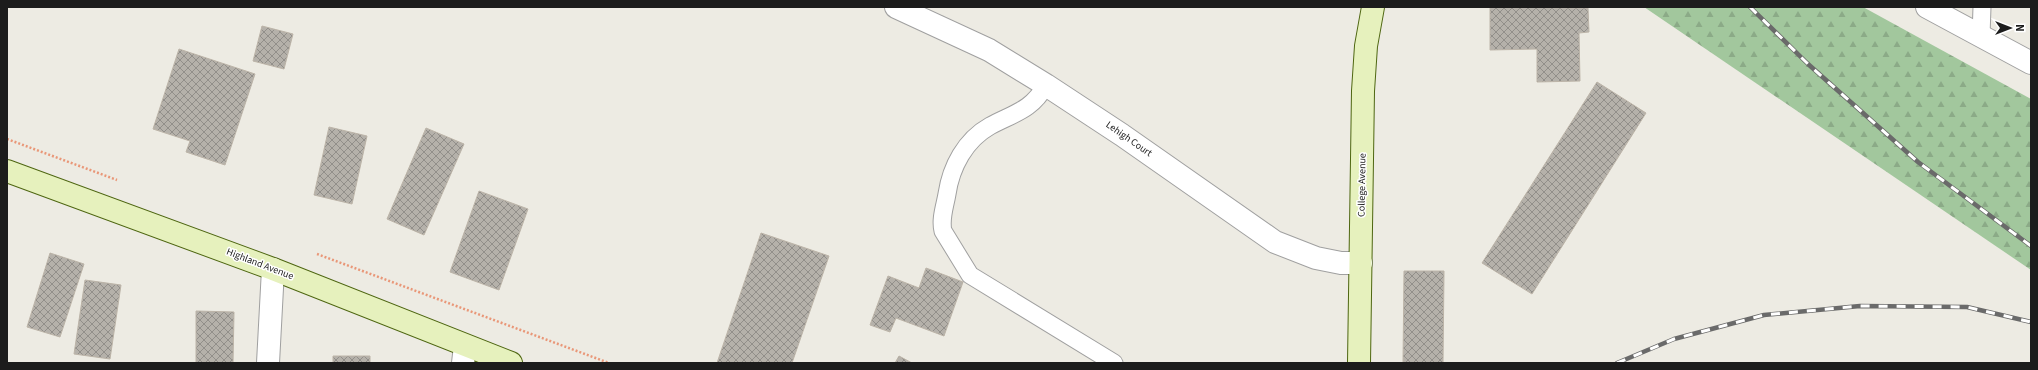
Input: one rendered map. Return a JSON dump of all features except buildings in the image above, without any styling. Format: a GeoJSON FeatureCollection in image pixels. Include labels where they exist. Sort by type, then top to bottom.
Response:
{"type":"FeatureCollection","features":[{"type":"Feature","properties":{"kind":"street","name":"Lehigh Court"},"geometry":{"type":"LineString","coordinates":[[896,7],[989,50],[1046,85],[1122,134],[1275,242],[1316,258],[1342,263],[1361,263]]}},
{"type":"Feature","properties":{"kind":"street","name":"College Avenue"},"geometry":{"type":"LineString","coordinates":[[1359,363],[1363,84],[1366,46],[1373,7]]}},
{"type":"Feature","properties":{"kind":"street"},"geometry":{"type":"LineString","coordinates":[[1928,7],[2031,63]]}},
{"type":"Feature","properties":{"kind":"street","name":"Highland Avenue"},"geometry":{"type":"LineString","coordinates":[[7,171],[273,269],[464,355],[511,363]]}},
{"type":"Feature","properties":{"kind":"street"},"geometry":{"type":"LineString","coordinates":[[268,363],[273,269]]}},
{"type":"Feature","properties":{"kind":"lane"},"geometry":{"type":"LineString","coordinates":[[1981,36],[1982,7]]}},
{"type":"Feature","properties":{"kind":"lane"},"geometry":{"type":"LineString","coordinates":[[1046,85],[1034,103],[988,127],[967,146],[958,158],[953,172],[948,188],[941,225],[943,231],[970,275],[1114,363]]}},
{"type":"Feature","properties":{"kind":"green space"},"geometry":{"type":"Polygon","coordinates":[[[1644,7],[1863,7],[2031,99],[2031,270],[1644,7]]]}},
{"type":"Feature","properties":{"kind":"railway"},"geometry":{"type":"LineString","coordinates":[[1750,7],[1808,64],[1918,162],[2031,246]]}},
{"type":"Feature","properties":{"kind":"railway"},"geometry":{"type":"LineString","coordinates":[[1617,363],[1674,339],[1764,315],[1860,306],[1967,307],[2031,322]]}}]}
